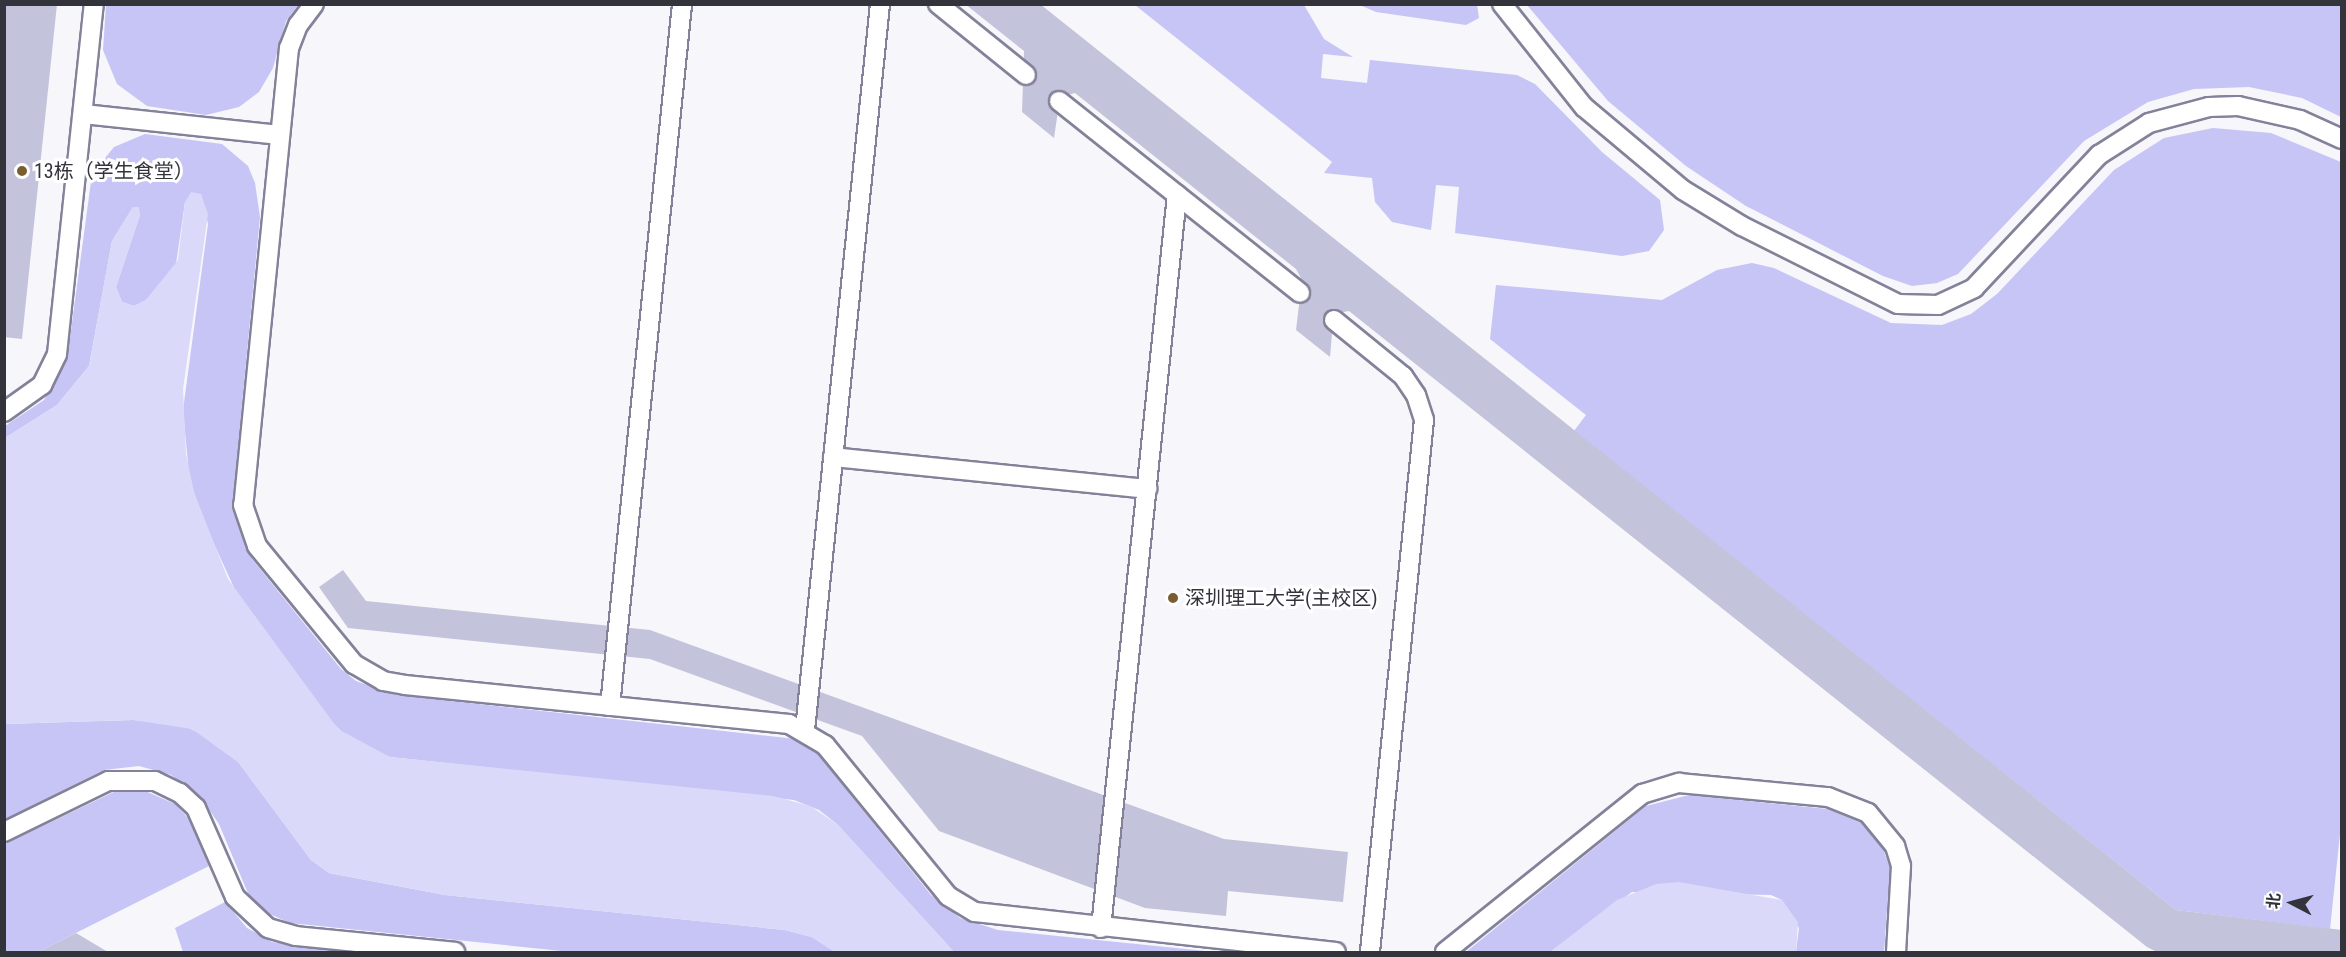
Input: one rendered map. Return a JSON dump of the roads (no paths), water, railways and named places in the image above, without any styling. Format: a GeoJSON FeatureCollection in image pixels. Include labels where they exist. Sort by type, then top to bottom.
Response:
{"type":"FeatureCollection","features":[{"type":"Feature","properties":{"kind":"lane"},"geometry":{"type":"LineString","coordinates":[[4,412],[42,385],[57,354],[94,4]]}},
{"type":"Feature","properties":{"kind":"lane"},"geometry":{"type":"LineString","coordinates":[[314,4],[298,25],[289,48],[243,495],[252,537],[344,655],[373,676],[405,685],[775,722],[805,730],[825,745],[937,884],[960,905],[990,916],[1336,952]]}},
{"type":"Feature","properties":{"kind":"lane"},"geometry":{"type":"LineString","coordinates":[[610,706],[682,4]]}},
{"type":"Feature","properties":{"kind":"lane"},"geometry":{"type":"LineString","coordinates":[[805,730],[880,4]]}},
{"type":"Feature","properties":{"kind":"lane"},"geometry":{"type":"LineString","coordinates":[[938,4],[1026,75]]}},
{"type":"Feature","properties":{"kind":"lane"},"geometry":{"type":"LineString","coordinates":[[1502,4],[1584,107],[1667,178],[1728,219],[1898,304],[1938,305],[1974,288],[2100,155],[2149,123],[2209,107],[2238,106],[2300,120],[2342,139]]}},
{"type":"Feature","properties":{"kind":"lane"},"geometry":{"type":"LineString","coordinates":[[1059,100],[1300,293]]}},
{"type":"Feature","properties":{"kind":"lane"},"geometry":{"type":"LineString","coordinates":[[83,114],[280,135]]}},
{"type":"Feature","properties":{"kind":"lane"},"geometry":{"type":"LineString","coordinates":[[1101,928],[1177,195]]}},
{"type":"Feature","properties":{"kind":"lane"},"geometry":{"type":"LineString","coordinates":[[1334,320],[1403,376],[1416,395],[1424,420],[1370,952]]}},
{"type":"Feature","properties":{"kind":"lane"},"geometry":{"type":"LineString","coordinates":[[833,457],[1147,489]]}},
{"type":"Feature","properties":{"kind":"lane"},"geometry":{"type":"LineString","coordinates":[[4,832],[108,781],[155,781],[180,793],[196,808],[236,897],[268,928],[296,936],[455,952]]}},
{"type":"Feature","properties":{"kind":"lane"},"geometry":{"type":"LineString","coordinates":[[1445,952],[1642,794],[1679,783],[1828,797],[1868,813],[1895,846],[1901,866],[1896,952]]}},
{"type":"Feature","properties":{"kind":"place","name":"13栋（学生食堂）"},"geometry":{"type":"Point","coordinates":[22,171]}},
{"type":"Feature","properties":{"kind":"place","name":"深圳理工大学(主校区)"},"geometry":{"type":"Point","coordinates":[1173,598]}}]}
